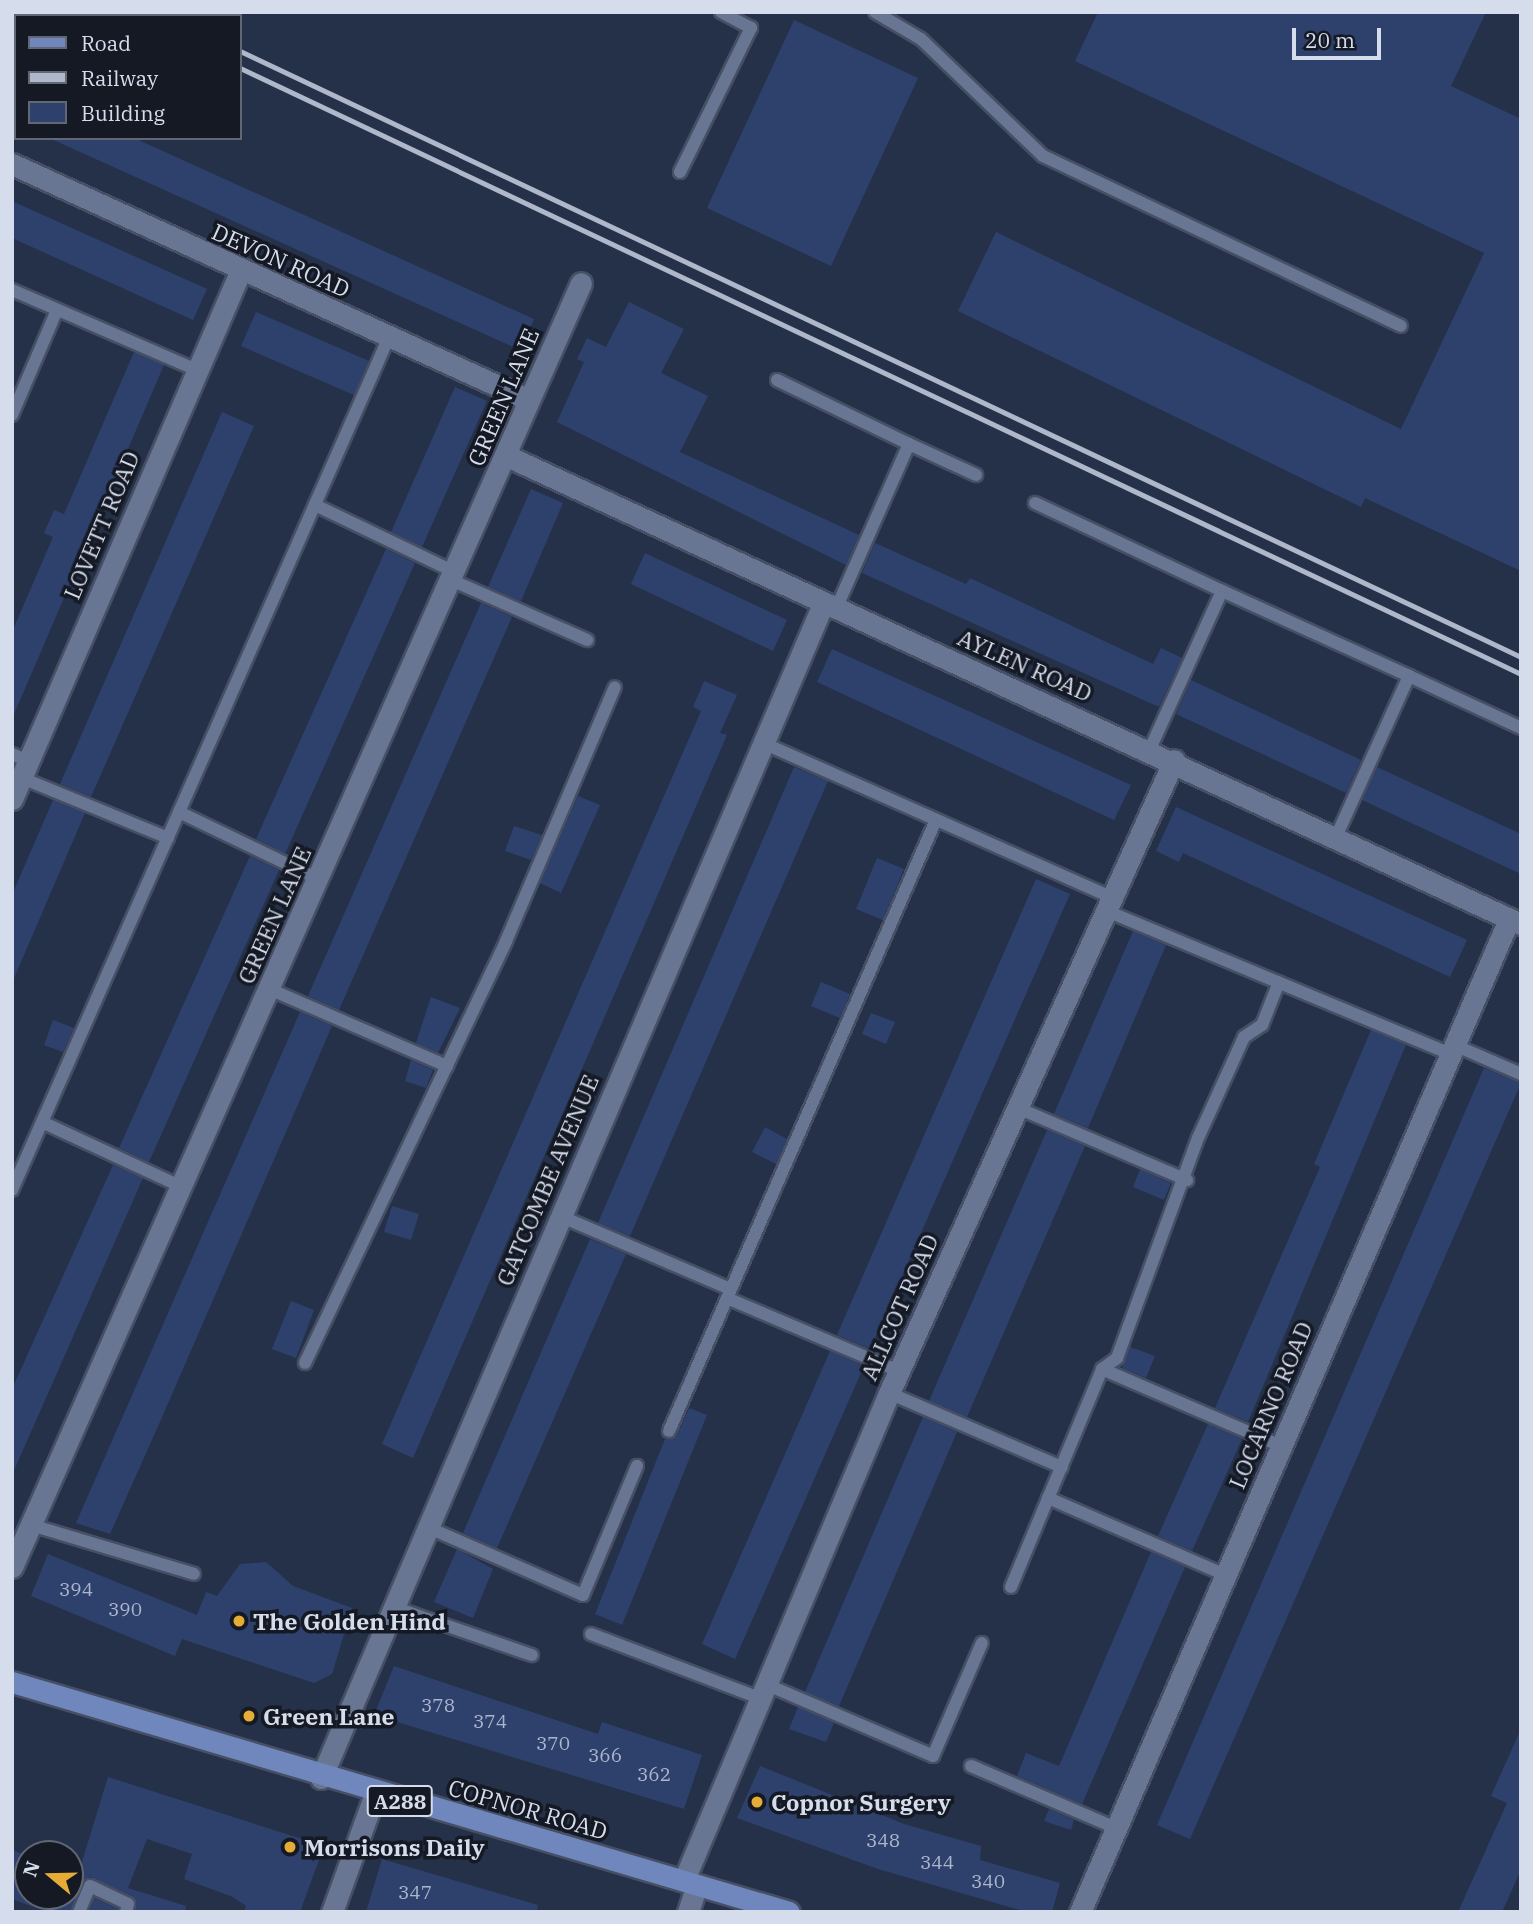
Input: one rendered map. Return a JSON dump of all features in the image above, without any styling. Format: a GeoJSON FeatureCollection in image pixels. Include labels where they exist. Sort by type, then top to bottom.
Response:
{"type":"FeatureCollection","features":[{"type":"Feature","properties":{"kind":"main road","name":"COPNOR ROAD"},"geometry":{"type":"LineString","coordinates":[[12,1682],[375,1794],[789,1912]]}},
{"type":"Feature","properties":{"kind":"street","name":"DEVON ROAD"},"geometry":{"type":"LineString","coordinates":[[12,164],[240,272],[529,400]]}},
{"type":"Feature","properties":{"kind":"street","name":"LOVETT ROAD"},"geometry":{"type":"LineString","coordinates":[[12,799],[21,764],[240,272]]}},
{"type":"Feature","properties":{"kind":"street","name":"GREEN LANE"},"geometry":{"type":"LineString","coordinates":[[12,1567],[507,456],[581,283]]}},
{"type":"Feature","properties":{"kind":"street","name":"AYLEN ROAD"},"geometry":{"type":"LineString","coordinates":[[507,456],[830,606],[1174,760],[1515,921]]}},
{"type":"Feature","properties":{"kind":"street","name":"GATCOMBE AVENUE"},"geometry":{"type":"LineString","coordinates":[[321,1778],[763,743],[830,606]]}},
{"type":"Feature","properties":{"kind":"street","name":"ALLCOT ROAD"},"geometry":{"type":"LineString","coordinates":[[688,1912],[690,1883],[760,1690],[889,1393],[1174,760]]}},
{"type":"Feature","properties":{"kind":"street","name":"LOCARNO ROAD"},"geometry":{"type":"LineString","coordinates":[[1080,1912],[1452,1049],[1515,921]]}},
{"type":"Feature","properties":{"kind":"street"},"geometry":{"type":"LineString","coordinates":[[332,1912],[375,1794]]}},
{"type":"Feature","properties":{"kind":"lane"},"geometry":{"type":"LineString","coordinates":[[680,172],[751,28],[721,12]]}},
{"type":"Feature","properties":{"kind":"lane"},"geometry":{"type":"LineString","coordinates":[[875,12],[921,39],[1043,156],[1401,326]]}},
{"type":"Feature","properties":{"kind":"lane"},"geometry":{"type":"LineString","coordinates":[[12,290],[197,370]]}},
{"type":"Feature","properties":{"kind":"lane"},"geometry":{"type":"LineString","coordinates":[[12,415],[57,310]]}},
{"type":"Feature","properties":{"kind":"lane"},"geometry":{"type":"LineString","coordinates":[[12,1190],[388,337]]}},
{"type":"Feature","properties":{"kind":"lane"},"geometry":{"type":"LineString","coordinates":[[777,380],[976,475]]}},
{"type":"Feature","properties":{"kind":"lane"},"geometry":{"type":"LineString","coordinates":[[830,606],[909,444]]}},
{"type":"Feature","properties":{"kind":"lane"},"geometry":{"type":"LineString","coordinates":[[1035,503],[1521,728]]}},
{"type":"Feature","properties":{"kind":"lane"},"geometry":{"type":"LineString","coordinates":[[315,505],[453,576],[587,640]]}},
{"type":"Feature","properties":{"kind":"lane"},"geometry":{"type":"LineString","coordinates":[[1150,749],[1222,591]]}},
{"type":"Feature","properties":{"kind":"lane"},"geometry":{"type":"LineString","coordinates":[[1336,837],[1409,676]]}},
{"type":"Feature","properties":{"kind":"lane"},"geometry":{"type":"LineString","coordinates":[[305,1363],[447,1066],[615,687]]}},
{"type":"Feature","properties":{"kind":"lane"},"geometry":{"type":"LineString","coordinates":[[763,743],[936,820],[1279,982],[1521,1074]]}},
{"type":"Feature","properties":{"kind":"lane"},"geometry":{"type":"LineString","coordinates":[[21,764],[168,838]]}},
{"type":"Feature","properties":{"kind":"lane"},"geometry":{"type":"LineString","coordinates":[[179,812],[318,879]]}},
{"type":"Feature","properties":{"kind":"lane"},"geometry":{"type":"LineString","coordinates":[[669,1431],[936,820]]}},
{"type":"Feature","properties":{"kind":"lane"},"geometry":{"type":"LineString","coordinates":[[1011,1587],[1102,1369],[1117,1358],[1244,1037],[1262,1025],[1279,982]]}},
{"type":"Feature","properties":{"kind":"lane"},"geometry":{"type":"LineString","coordinates":[[269,989],[447,1066]]}},
{"type":"Feature","properties":{"kind":"lane"},"geometry":{"type":"LineString","coordinates":[[1018,1108],[1187,1180]]}},
{"type":"Feature","properties":{"kind":"lane"},"geometry":{"type":"LineString","coordinates":[[42,1122],[181,1187]]}},
{"type":"Feature","properties":{"kind":"lane"},"geometry":{"type":"LineString","coordinates":[[560,1216],[899,1371]]}},
{"type":"Feature","properties":{"kind":"lane"},"geometry":{"type":"LineString","coordinates":[[1102,1369],[1281,1446]]}},
{"type":"Feature","properties":{"kind":"lane"},"geometry":{"type":"LineString","coordinates":[[889,1393],[1062,1466]]}},
{"type":"Feature","properties":{"kind":"lane"},"geometry":{"type":"LineString","coordinates":[[427,1527],[583,1595],[637,1466]]}},
{"type":"Feature","properties":{"kind":"lane"},"geometry":{"type":"LineString","coordinates":[[1048,1498],[1225,1575]]}},
{"type":"Feature","properties":{"kind":"lane"},"geometry":{"type":"LineString","coordinates":[[31,1525],[194,1574]]}},
{"type":"Feature","properties":{"kind":"lane"},"geometry":{"type":"LineString","coordinates":[[393,1606],[532,1655]]}},
{"type":"Feature","properties":{"kind":"lane"},"geometry":{"type":"LineString","coordinates":[[591,1634],[760,1690],[933,1756],[982,1643]]}},
{"type":"Feature","properties":{"kind":"lane"},"geometry":{"type":"LineString","coordinates":[[971,1766],[1116,1828]]}},
{"type":"Feature","properties":{"kind":"lane"},"geometry":{"type":"LineString","coordinates":[[79,1912],[90,1886],[128,1904],[126,1912]]}},
{"type":"Feature","properties":{"kind":"building"},"geometry":{"type":"Polygon","coordinates":[[[1098,12],[1486,12],[1451,86],[1521,119],[1521,571],[1365,498],[1361,507],[958,311],[996,232],[1401,429],[1484,253],[1075,61],[1098,12]]]}},
{"type":"Feature","properties":{"kind":"building"},"geometry":{"type":"Polygon","coordinates":[[[794,20],[918,78],[831,266],[707,208],[794,20]]]}},
{"type":"Feature","properties":{"kind":"building"},"geometry":{"type":"Polygon","coordinates":[[[53,140],[138,140],[534,319],[520,350],[53,140]]]}},
{"type":"Feature","properties":{"kind":"building"},"geometry":{"type":"Polygon","coordinates":[[[12,201],[207,289],[193,320],[12,238],[12,201]]]}},
{"type":"Feature","properties":{"kind":"building"},"geometry":{"type":"Polygon","coordinates":[[[629,302],[684,329],[661,373],[708,396],[680,452],[859,535],[846,565],[557,422],[584,362],[577,359],[587,338],[606,347],[629,302]]]}},
{"type":"Feature","properties":{"kind":"building"},"geometry":{"type":"Polygon","coordinates":[[[256,312],[369,361],[354,395],[241,346],[256,312]]]}},
{"type":"Feature","properties":{"kind":"building"},"geometry":{"type":"Polygon","coordinates":[[[134,352],[164,365],[12,719],[12,632],[53,537],[44,533],[54,510],[64,514],[134,352]]]}},
{"type":"Feature","properties":{"kind":"building"},"geometry":{"type":"Polygon","coordinates":[[[455,387],[487,401],[422,547],[391,532],[455,387]]]}},
{"type":"Feature","properties":{"kind":"building"},"geometry":{"type":"Polygon","coordinates":[[[222,412],[254,426],[91,797],[60,784],[222,412]]]}},
{"type":"Feature","properties":{"kind":"building"},"geometry":{"type":"Polygon","coordinates":[[[531,489],[563,503],[521,601],[488,587],[531,489]]]}},
{"type":"Feature","properties":{"kind":"building"},"geometry":{"type":"Polygon","coordinates":[[[875,543],[966,584],[970,578],[1153,664],[1161,648],[1182,658],[1159,707],[862,573],[875,543]]]}},
{"type":"Feature","properties":{"kind":"building"},"geometry":{"type":"Polygon","coordinates":[[[386,549],[415,563],[285,854],[256,839],[386,549]]]}},
{"type":"Feature","properties":{"kind":"building"},"geometry":{"type":"Polygon","coordinates":[[[645,553],[787,620],[773,651],[631,584],[645,553]]]}},
{"type":"Feature","properties":{"kind":"building"},"geometry":{"type":"Polygon","coordinates":[[[481,603],[512,617],[339,1010],[308,996],[481,603]]]}},
{"type":"Feature","properties":{"kind":"building"},"geometry":{"type":"Polygon","coordinates":[[[832,649],[1131,785],[1114,820],[817,682],[832,649]]]}},
{"type":"Feature","properties":{"kind":"building"},"geometry":{"type":"Polygon","coordinates":[[[1191,680],[1361,760],[1346,793],[1176,714],[1191,680]]]}},
{"type":"Feature","properties":{"kind":"building"},"geometry":{"type":"Polygon","coordinates":[[[704,681],[737,695],[720,733],[727,735],[413,1458],[382,1444],[701,711],[693,707],[704,681]]]}},
{"type":"Feature","properties":{"kind":"building"},"geometry":{"type":"Polygon","coordinates":[[[794,767],[828,781],[630,1236],[598,1223],[794,767]]]}},
{"type":"Feature","properties":{"kind":"building"},"geometry":{"type":"Polygon","coordinates":[[[1377,767],[1521,834],[1521,874],[1362,800],[1377,767]]]}},
{"type":"Feature","properties":{"kind":"building"},"geometry":{"type":"Polygon","coordinates":[[[578,796],[600,805],[561,893],[540,883],[578,796]]]}},
{"type":"Feature","properties":{"kind":"building"},"geometry":{"type":"Polygon","coordinates":[[[53,800],[85,813],[12,983],[12,895],[53,800]]]}},
{"type":"Feature","properties":{"kind":"building"},"geometry":{"type":"Polygon","coordinates":[[[1176,807],[1467,940],[1450,977],[1183,853],[1179,862],[1156,851],[1176,807]]]}},
{"type":"Feature","properties":{"kind":"building"},"geometry":{"type":"Polygon","coordinates":[[[514,826],[542,835],[531,860],[505,851],[514,826]]]}},
{"type":"Feature","properties":{"kind":"building"},"geometry":{"type":"Polygon","coordinates":[[[250,856],[279,870],[149,1162],[119,1148],[250,856]]]}},
{"type":"Feature","properties":{"kind":"building"},"geometry":{"type":"Polygon","coordinates":[[[877,858],[904,869],[883,920],[856,909],[877,858]]]}},
{"type":"Feature","properties":{"kind":"building"},"geometry":{"type":"Polygon","coordinates":[[[1036,879],[1070,894],[870,1349],[837,1335],[1036,879]]]}},
{"type":"Feature","properties":{"kind":"building"},"geometry":{"type":"Polygon","coordinates":[[[1133,931],[1166,945],[1088,1128],[1054,1114],[1133,931]]]}},
{"type":"Feature","properties":{"kind":"building"},"geometry":{"type":"Polygon","coordinates":[[[821,982],[850,994],[840,1018],[811,1006],[821,982]]]}},
{"type":"Feature","properties":{"kind":"building"},"geometry":{"type":"Polygon","coordinates":[[[431,997],[460,1008],[438,1053],[416,1043],[431,997]]]}},
{"type":"Feature","properties":{"kind":"building"},"geometry":{"type":"Polygon","coordinates":[[[300,1012],[332,1026],[163,1415],[110,1534],[76,1523],[300,1012]]]}},
{"type":"Feature","properties":{"kind":"building"},"geometry":{"type":"Polygon","coordinates":[[[871,1013],[895,1022],[886,1044],[862,1034],[871,1013]]]}},
{"type":"Feature","properties":{"kind":"building"},"geometry":{"type":"Polygon","coordinates":[[[53,1020],[74,1028],[63,1052],[44,1045],[53,1020]]]}},
{"type":"Feature","properties":{"kind":"building"},"geometry":{"type":"Polygon","coordinates":[[[1371,1030],[1406,1045],[1248,1422],[1215,1408],[1320,1167],[1314,1164],[1371,1030]]]}},
{"type":"Feature","properties":{"kind":"building"},"geometry":{"type":"Polygon","coordinates":[[[411,1060],[433,1070],[426,1088],[405,1081],[411,1060]]]}},
{"type":"Feature","properties":{"kind":"building"},"geometry":{"type":"Polygon","coordinates":[[[1484,1068],[1521,1083],[1190,1839],[1157,1825],[1484,1068]]]}},
{"type":"Feature","properties":{"kind":"building"},"geometry":{"type":"Polygon","coordinates":[[[765,1127],[787,1139],[776,1164],[752,1152],[765,1127]]]}},
{"type":"Feature","properties":{"kind":"building"},"geometry":{"type":"Polygon","coordinates":[[[1047,1130],[1085,1146],[967,1417],[929,1401],[1047,1130]]]}},
{"type":"Feature","properties":{"kind":"building"},"geometry":{"type":"Polygon","coordinates":[[[113,1165],[143,1178],[12,1475],[12,1389],[113,1165]]]}},
{"type":"Feature","properties":{"kind":"building"},"geometry":{"type":"Polygon","coordinates":[[[1140,1169],[1171,1183],[1164,1200],[1133,1187],[1140,1169]]]}},
{"type":"Feature","properties":{"kind":"building"},"geometry":{"type":"Polygon","coordinates":[[[392,1206],[419,1214],[411,1240],[384,1232],[392,1206]]]}},
{"type":"Feature","properties":{"kind":"building"},"geometry":{"type":"Polygon","coordinates":[[[590,1239],[626,1254],[497,1548],[463,1533],[590,1239]]]}},
{"type":"Feature","properties":{"kind":"building"},"geometry":{"type":"Polygon","coordinates":[[[291,1301],[314,1310],[296,1358],[272,1349],[291,1301]]]}},
{"type":"Feature","properties":{"kind":"building"},"geometry":{"type":"Polygon","coordinates":[[[1130,1347],[1155,1356],[1146,1378],[1122,1368],[1130,1347]]]}},
{"type":"Feature","properties":{"kind":"building"},"geometry":{"type":"Polygon","coordinates":[[[830,1351],[864,1366],[735,1659],[702,1644],[830,1351]]]}},
{"type":"Feature","properties":{"kind":"building"},"geometry":{"type":"Polygon","coordinates":[[[689,1408],[707,1415],[622,1625],[595,1614],[665,1439],[677,1435],[689,1408]]]}},
{"type":"Feature","properties":{"kind":"building"},"geometry":{"type":"Polygon","coordinates":[[[923,1417],[957,1432],[839,1706],[805,1692],[923,1417]]]}},
{"type":"Feature","properties":{"kind":"building"},"geometry":{"type":"Polygon","coordinates":[[[1208,1424],[1242,1439],[1192,1551],[1158,1536],[1208,1424]]]}},
{"type":"Feature","properties":{"kind":"building"},"geometry":{"type":"Polygon","coordinates":[[[457,1549],[493,1569],[473,1618],[434,1602],[457,1549]]]}},
{"type":"Feature","properties":{"kind":"building"},"geometry":{"type":"Polygon","coordinates":[[[1151,1552],[1185,1567],[1082,1804],[1017,1776],[1026,1753],[1059,1766],[1151,1552]]]}},
{"type":"Feature","properties":{"kind":"building"},"geometry":{"type":"Polygon","coordinates":[[[48,1554],[197,1615],[206,1592],[217,1596],[240,1564],[266,1562],[293,1586],[352,1608],[332,1674],[314,1683],[182,1639],[175,1656],[31,1596],[48,1554]]]}},
{"type":"Feature","properties":{"kind":"building"},"geometry":{"type":"Polygon","coordinates":[[[394,1666],[598,1734],[602,1722],[702,1755],[684,1809],[374,1715],[394,1666]]]}},
{"type":"Feature","properties":{"kind":"building"},"geometry":{"type":"Polygon","coordinates":[[[798,1707],[834,1723],[826,1742],[789,1729],[798,1707]]]}},
{"type":"Feature","properties":{"kind":"building"},"geometry":{"type":"Polygon","coordinates":[[[1521,1729],[1521,1870],[1502,1912],[1458,1912],[1507,1803],[1491,1796],[1521,1729]]]}},
{"type":"Feature","properties":{"kind":"building"},"geometry":{"type":"Polygon","coordinates":[[[760,1766],[904,1824],[981,1846],[980,1860],[1060,1883],[1052,1912],[1027,1912],[878,1869],[737,1818],[760,1766]]]}},
{"type":"Feature","properties":{"kind":"building"},"geometry":{"type":"Polygon","coordinates":[[[108,1777],[324,1846],[300,1912],[244,1912],[246,1906],[233,1897],[184,1879],[192,1854],[147,1839],[128,1888],[186,1906],[185,1912],[135,1912],[132,1896],[90,1877],[84,1888],[84,1855],[108,1777]]]}},
{"type":"Feature","properties":{"kind":"building"},"geometry":{"type":"Polygon","coordinates":[[[1049,1809],[1074,1820],[1071,1830],[1044,1821],[1049,1809]]]}},
{"type":"Feature","properties":{"kind":"building"},"geometry":{"type":"Polygon","coordinates":[[[12,1850],[14,1851],[14,1900],[12,1899],[12,1850]]]}},
{"type":"Feature","properties":{"kind":"building"},"geometry":{"type":"Polygon","coordinates":[[[382,1859],[538,1905],[537,1912],[366,1912],[382,1859]]]}},
{"type":"Feature","properties":{"kind":"building"},"geometry":{"type":"Polygon","coordinates":[[[94,1898],[118,1909],[117,1912],[89,1912],[94,1898]]]}},
{"type":"Feature","properties":{"kind":"building"},"geometry":{"type":"Polygon","coordinates":[[[42,1910],[71,1910],[70,1912],[42,1910]]]}},
{"type":"Feature","properties":{"kind":"railway"},"geometry":{"type":"LineString","coordinates":[[121,12],[125,14]]}},
{"type":"Feature","properties":{"kind":"railway"},"geometry":{"type":"LineString","coordinates":[[158,12],[162,14]]}},
{"type":"Feature","properties":{"kind":"railway"},"geometry":{"type":"LineString","coordinates":[[242,52],[1521,657]]}},
{"type":"Feature","properties":{"kind":"railway"},"geometry":{"type":"LineString","coordinates":[[242,69],[1521,674]]}},
{"type":"Feature","properties":{"kind":"place","name":"The Golden Hind"},"geometry":{"type":"Point","coordinates":[239,1621]}},
{"type":"Feature","properties":{"kind":"place","name":"Green Lane"},"geometry":{"type":"Point","coordinates":[249,1716]}},
{"type":"Feature","properties":{"kind":"place","name":"Copnor Surgery"},"geometry":{"type":"Point","coordinates":[757,1802]}},
{"type":"Feature","properties":{"kind":"place","name":"Morrisons Daily"},"geometry":{"type":"Point","coordinates":[290,1847]}}]}
